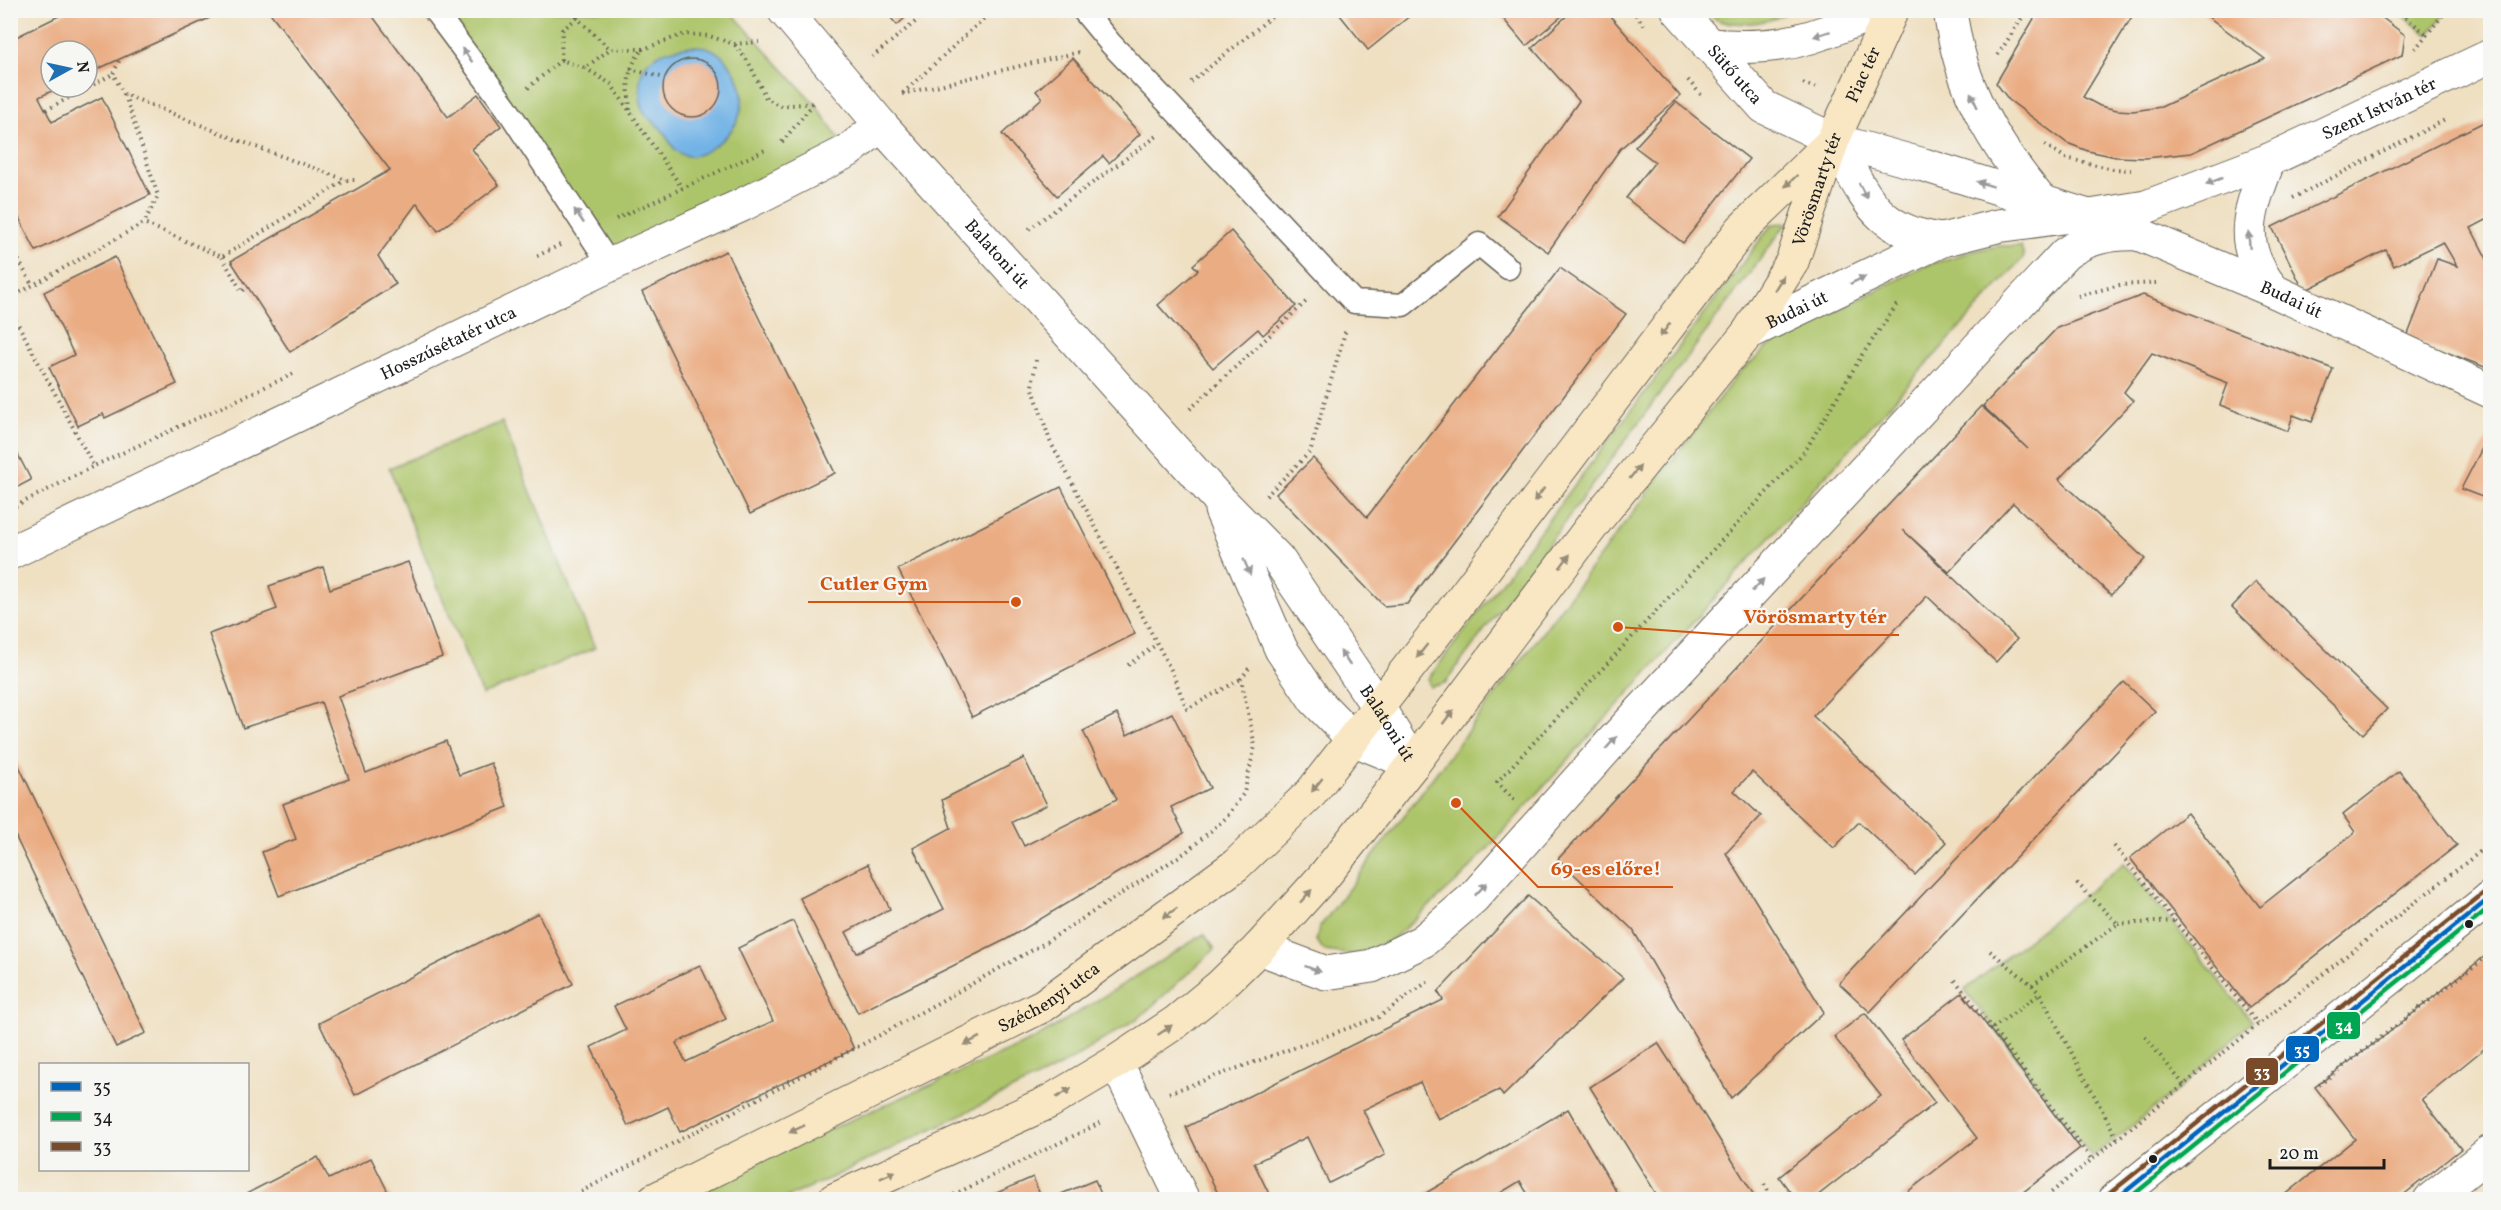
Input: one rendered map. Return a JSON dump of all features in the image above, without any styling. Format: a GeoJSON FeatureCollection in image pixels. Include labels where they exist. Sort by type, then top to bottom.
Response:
{"type":"FeatureCollection","features":[{"type":"Feature","properties":{"kind":"main road","name":"Piac tér"},"geometry":{"type":"LineString","coordinates":[[1833,140],[1892,10]]}},
{"type":"Feature","properties":{"kind":"main road","name":"Vörösmarty tér"},"geometry":{"type":"LineString","coordinates":[[1413,764],[1598,518],[1748,333],[1792,262],[1833,140]]}},
{"type":"Feature","properties":{"kind":"main road","name":"Vörösmarty tér"},"geometry":{"type":"LineString","coordinates":[[1378,707],[1742,229],[1833,140]]}},
{"type":"Feature","properties":{"kind":"main road","name":"Széchenyi utca"},"geometry":{"type":"LineString","coordinates":[[654,1200],[1044,1005],[1236,865],[1311,793],[1378,707]]}},
{"type":"Feature","properties":{"kind":"main road"},"geometry":{"type":"LineString","coordinates":[[834,1200],[1049,1102],[1116,1062],[1176,1022],[1221,986],[1258,948],[1324,876],[1413,764]]}},
{"type":"Feature","properties":{"kind":"street","name":"Balatoni út"},"geometry":{"type":"LineString","coordinates":[[784,10],[881,125],[1214,494],[1278,559],[1378,707],[1413,764]]}},
{"type":"Feature","properties":{"kind":"street","name":"Sütő utca"},"geometry":{"type":"LineString","coordinates":[[1678,10],[1764,107],[1833,140]]}},
{"type":"Feature","properties":{"kind":"street"},"geometry":{"type":"LineString","coordinates":[[1708,45],[1743,48],[1778,46],[1832,30],[1876,10]]}},
{"type":"Feature","properties":{"kind":"street"},"geometry":{"type":"LineString","coordinates":[[1950,10],[1965,81],[1973,100],[2008,160],[2041,201]]}},
{"type":"Feature","properties":{"kind":"street","name":"Szent István tér"},"geometry":{"type":"LineString","coordinates":[[2088,216],[2117,214],[2146,207],[2269,160],[2490,56]]}},
{"type":"Feature","properties":{"kind":"street","name":"Hosszúsétatér utca"},"geometry":{"type":"LineString","coordinates":[[10,553],[112,502],[741,205],[848,151],[881,125]]}},
{"type":"Feature","properties":{"kind":"street","name":"Budai út"},"geometry":{"type":"LineString","coordinates":[[1833,140],[1924,165],[2139,234],[2274,291],[2490,391]]}},
{"type":"Feature","properties":{"kind":"street","name":"Budai út"},"geometry":{"type":"LineString","coordinates":[[1833,140],[1866,197],[1882,216],[1906,232],[1942,240]]}},
{"type":"Feature","properties":{"kind":"street"},"geometry":{"type":"LineString","coordinates":[[2269,160],[2259,186],[2248,230],[2249,249],[2256,266],[2274,291]]}},
{"type":"Feature","properties":{"kind":"street","name":"Budai út"},"geometry":{"type":"LineString","coordinates":[[1748,333],[1942,240],[2029,221],[2088,216]]}},
{"type":"Feature","properties":{"kind":"street"},"geometry":{"type":"LineString","coordinates":[[1258,948],[1326,973],[1372,966],[1423,940],[1473,898],[1612,742],[2065,254],[2079,243],[2096,237],[2117,233],[2139,234]]}},
{"type":"Feature","properties":{"kind":"street","name":"Balatoni út"},"geometry":{"type":"LineString","coordinates":[[1214,494],[1281,649],[1315,700],[1353,739],[1413,764]]}},
{"type":"Feature","properties":{"kind":"street"},"geometry":{"type":"LineString","coordinates":[[2114,1200],[2490,898]]}},
{"type":"Feature","properties":{"kind":"street"},"geometry":{"type":"LineString","coordinates":[[1116,1062],[1183,1200]]}},
{"type":"Feature","properties":{"kind":"street"},"geometry":{"type":"LineString","coordinates":[[2430,1200],[2490,1152]]}},
{"type":"Feature","properties":{"kind":"lane"},"geometry":{"type":"LineString","coordinates":[[434,10],[506,107],[610,265]]}},
{"type":"Feature","properties":{"kind":"lane"},"geometry":{"type":"LineString","coordinates":[[1083,10],[1111,44],[1354,302],[1403,305],[1479,244],[1508,268]]}},
{"type":"Feature","properties":{"kind":"path"},"geometry":{"type":"LineString","coordinates":[[506,107],[561,60],[562,30],[577,18],[579,10]]}},
{"type":"Feature","properties":{"kind":"path"},"geometry":{"type":"LineString","coordinates":[[872,57],[930,10]]}},
{"type":"Feature","properties":{"kind":"path"},"geometry":{"type":"LineString","coordinates":[[993,10],[902,94],[1111,44]]}},
{"type":"Feature","properties":{"kind":"path"},"geometry":{"type":"LineString","coordinates":[[1029,229],[1174,110],[1280,10]]}},
{"type":"Feature","properties":{"kind":"path"},"geometry":{"type":"LineString","coordinates":[[1632,10],[1647,28]]}},
{"type":"Feature","properties":{"kind":"path"},"geometry":{"type":"LineString","coordinates":[[2396,10],[2428,35]]}},
{"type":"Feature","properties":{"kind":"path"},"geometry":{"type":"LineString","coordinates":[[2412,52],[2447,10]]}},
{"type":"Feature","properties":{"kind":"path"},"geometry":{"type":"LineString","coordinates":[[577,18],[610,49]]}},
{"type":"Feature","properties":{"kind":"path"},"geometry":{"type":"LineString","coordinates":[[585,68],[610,49],[643,50],[685,34],[710,36],[734,44],[759,42]]}},
{"type":"Feature","properties":{"kind":"path"},"geometry":{"type":"LineString","coordinates":[[536,257],[782,141],[814,103],[780,106],[766,98],[749,63],[734,44]]}},
{"type":"Feature","properties":{"kind":"path"},"geometry":{"type":"LineString","coordinates":[[630,112],[628,84],[631,63],[643,50]]}},
{"type":"Feature","properties":{"kind":"path"},"geometry":{"type":"LineString","coordinates":[[561,60],[585,68],[611,84],[682,188]]}},
{"type":"Feature","properties":{"kind":"path"},"geometry":{"type":"LineString","coordinates":[[46,110],[113,74],[119,61]]}},
{"type":"Feature","properties":{"kind":"path"},"geometry":{"type":"LineString","coordinates":[[630,69],[664,78]]}},
{"type":"Feature","properties":{"kind":"path"},"geometry":{"type":"LineString","coordinates":[[1683,73],[1705,98]]}},
{"type":"Feature","properties":{"kind":"path"},"geometry":{"type":"LineString","coordinates":[[10,298],[144,223],[158,196],[124,94],[113,74]]}},
{"type":"Feature","properties":{"kind":"path"},"geometry":{"type":"LineString","coordinates":[[124,94],[240,141],[346,180],[358,180]]}},
{"type":"Feature","properties":{"kind":"path"},"geometry":{"type":"LineString","coordinates":[[2283,203],[2449,118]]}},
{"type":"Feature","properties":{"kind":"path"},"geometry":{"type":"LineString","coordinates":[[2038,140],[2066,158],[2113,169],[2135,171]]}},
{"type":"Feature","properties":{"kind":"path"},"geometry":{"type":"LineString","coordinates":[[222,257],[346,180]]}},
{"type":"Feature","properties":{"kind":"path"},"geometry":{"type":"LineString","coordinates":[[144,223],[222,257],[242,292],[246,287]]}},
{"type":"Feature","properties":{"kind":"path"},"geometry":{"type":"LineString","coordinates":[[10,244],[32,285]]}},
{"type":"Feature","properties":{"kind":"path"},"geometry":{"type":"LineString","coordinates":[[1190,409],[1332,278]]}},
{"type":"Feature","properties":{"kind":"path"},"geometry":{"type":"LineString","coordinates":[[1539,825],[1497,782],[1805,451],[1862,355],[1902,297]]}},
{"type":"Feature","properties":{"kind":"path"},"geometry":{"type":"LineString","coordinates":[[1266,497],[1310,453],[1354,302]]}},
{"type":"Feature","properties":{"kind":"path"},"geometry":{"type":"LineString","coordinates":[[10,309],[112,502]]}},
{"type":"Feature","properties":{"kind":"path"},"geometry":{"type":"LineString","coordinates":[[1036,360],[1032,386],[1050,441],[1157,644],[1187,709],[1241,679],[1252,664]]}},
{"type":"Feature","properties":{"kind":"path"},"geometry":{"type":"LineString","coordinates":[[10,509],[94,466],[303,369]]}},
{"type":"Feature","properties":{"kind":"path"},"geometry":{"type":"LineString","coordinates":[[1128,665],[1157,644]]}},
{"type":"Feature","properties":{"kind":"path"},"geometry":{"type":"LineString","coordinates":[[565,1200],[902,1023],[1043,944],[1186,852],[1226,818],[1244,793],[1256,746],[1241,679]]}},
{"type":"Feature","properties":{"kind":"path"},"geometry":{"type":"LineString","coordinates":[[2042,1200],[2258,1024],[2490,844]]}},
{"type":"Feature","properties":{"kind":"path"},"geometry":{"type":"LineString","coordinates":[[2114,846],[2258,1024]]}},
{"type":"Feature","properties":{"kind":"path"},"geometry":{"type":"LineString","coordinates":[[2075,881],[2118,924]]}},
{"type":"Feature","properties":{"kind":"path"},"geometry":{"type":"LineString","coordinates":[[2032,985],[2118,924],[2175,921]]}},
{"type":"Feature","properties":{"kind":"path"},"geometry":{"type":"LineString","coordinates":[[1990,951],[2040,994],[2118,1140]]}},
{"type":"Feature","properties":{"kind":"path"},"geometry":{"type":"LineString","coordinates":[[2312,1091],[2490,954]]}},
{"type":"Feature","properties":{"kind":"path"},"geometry":{"type":"LineString","coordinates":[[1956,980],[2092,1160]]}},
{"type":"Feature","properties":{"kind":"path"},"geometry":{"type":"LineString","coordinates":[[1993,1028],[2040,994]]}},
{"type":"Feature","properties":{"kind":"path"},"geometry":{"type":"LineString","coordinates":[[2145,1037],[2184,1085]]}},
{"type":"Feature","properties":{"kind":"path"},"geometry":{"type":"LineString","coordinates":[[943,1200],[1137,1105]]}},
{"type":"Feature","properties":{"kind":"path"},"geometry":{"type":"LineString","coordinates":[[1764,1184],[1774,1200]]}},
{"type":"Feature","properties":{"kind":"green space"},"geometry":{"type":"Polygon","coordinates":[[[434,11],[730,11],[814,103],[848,151],[610,265],[434,11]]]}},
{"type":"Feature","properties":{"kind":"green space"},"geometry":{"type":"Polygon","coordinates":[[[1701,11],[1789,11],[1766,21],[1739,23],[1723,22],[1701,11]]]}},
{"type":"Feature","properties":{"kind":"green space"},"geometry":{"type":"Polygon","coordinates":[[[2396,11],[2447,11],[2428,35],[2396,11]]]}},
{"type":"Feature","properties":{"kind":"green space"},"geometry":{"type":"Polygon","coordinates":[[[1787,223],[1445,683],[1430,687],[1428,679],[1772,224],[1787,223]]]}},
{"type":"Feature","properties":{"kind":"green space"},"geometry":{"type":"Polygon","coordinates":[[[1998,246],[2021,246],[2024,257],[1462,877],[1387,944],[1354,955],[1325,951],[1316,941],[1319,928],[1736,376],[1770,345],[1922,267],[1972,251],[1998,246]]]}},
{"type":"Feature","properties":{"kind":"green space"},"geometry":{"type":"Polygon","coordinates":[[[502,422],[595,648],[482,695],[389,468],[502,422]]]}},
{"type":"Feature","properties":{"kind":"green space"},"geometry":{"type":"Polygon","coordinates":[[[2124,863],[2252,1021],[2184,1085],[2092,1157],[1965,990],[2124,863]]]}},
{"type":"Feature","properties":{"kind":"green space"},"geometry":{"type":"Polygon","coordinates":[[[1204,934],[1215,949],[1140,1017],[1059,1067],[783,1199],[683,1200],[785,1149],[1035,1039],[1204,934]]]}},
{"type":"Feature","properties":{"kind":"water"},"geometry":{"type":"Polygon","coordinates":[[[691,46],[709,48],[723,57],[730,65],[741,86],[742,108],[733,127],[717,144],[707,151],[688,156],[679,153],[673,147],[663,131],[644,112],[640,98],[640,79],[648,62],[654,57],[671,50],[691,46]]]}},
{"type":"Feature","properties":{"kind":"building"},"geometry":{"type":"Polygon","coordinates":[[[71,10],[227,10],[99,69],[99,39],[39,39],[39,99],[52,122],[102,97],[150,195],[36,251],[10,200],[10,40],[71,10]]]}},
{"type":"Feature","properties":{"kind":"building"},"geometry":{"type":"Polygon","coordinates":[[[268,10],[368,10],[448,117],[478,94],[501,126],[472,149],[499,185],[438,231],[417,203],[378,256],[396,284],[290,352],[231,261],[390,170],[268,10]]]}},
{"type":"Feature","properties":{"kind":"building"},"geometry":{"type":"Polygon","coordinates":[[[884,10],[914,10],[897,25],[884,10]]]}},
{"type":"Feature","properties":{"kind":"building"},"geometry":{"type":"Polygon","coordinates":[[[1336,10],[1417,10],[1368,50],[1336,10]]]}},
{"type":"Feature","properties":{"kind":"building"},"geometry":{"type":"Polygon","coordinates":[[[1496,10],[1569,10],[1526,46],[1496,10]]]}},
{"type":"Feature","properties":{"kind":"building"},"geometry":{"type":"Polygon","coordinates":[[[1573,10],[1605,10],[1680,96],[1620,149],[1548,252],[1498,216],[1579,101],[1532,48],[1573,10]]]}},
{"type":"Feature","properties":{"kind":"building"},"geometry":{"type":"Polygon","coordinates":[[[2039,10],[2136,10],[2083,97],[2100,106],[2117,110],[2133,111],[2161,107],[2265,59],[2199,10],[2372,10],[2405,35],[2402,55],[2191,153],[2146,158],[2116,157],[2088,151],[2067,143],[2009,100],[1996,83],[2039,10]]]}},
{"type":"Feature","properties":{"kind":"building"},"geometry":{"type":"Polygon","coordinates":[[[1073,58],[1140,134],[1109,163],[1103,156],[1057,196],[1002,134],[1042,98],[1036,91],[1073,58]]]}},
{"type":"Feature","properties":{"kind":"building"},"geometry":{"type":"Polygon","coordinates":[[[686,59],[698,59],[713,67],[721,82],[721,94],[713,109],[698,117],[686,117],[671,109],[663,94],[663,82],[671,67],[686,59]]]}},
{"type":"Feature","properties":{"kind":"building"},"geometry":{"type":"Polygon","coordinates":[[[1676,102],[1749,159],[1683,243],[1626,198],[1655,162],[1635,147],[1676,102]]]}},
{"type":"Feature","properties":{"kind":"building"},"geometry":{"type":"Polygon","coordinates":[[[2490,119],[2490,218],[2471,228],[2490,265],[2490,369],[2407,337],[2437,259],[2457,266],[2443,242],[2394,266],[2386,250],[2304,291],[2272,227],[2490,119]]]}},
{"type":"Feature","properties":{"kind":"building"},"geometry":{"type":"Polygon","coordinates":[[[1231,231],[1296,306],[1263,335],[1258,329],[1213,368],[1158,305],[1198,270],[1193,265],[1231,231]]]}},
{"type":"Feature","properties":{"kind":"building"},"geometry":{"type":"Polygon","coordinates":[[[726,251],[835,473],[750,514],[642,292],[726,251]]]}},
{"type":"Feature","properties":{"kind":"building"},"geometry":{"type":"Polygon","coordinates":[[[115,257],[177,384],[105,418],[103,414],[78,426],[49,367],[74,355],[44,292],[115,257]]]}},
{"type":"Feature","properties":{"kind":"building"},"geometry":{"type":"Polygon","coordinates":[[[1560,268],[1626,314],[1407,604],[1384,606],[1276,494],[1313,458],[1367,517],[1560,268]]]}},
{"type":"Feature","properties":{"kind":"building"},"geometry":{"type":"Polygon","coordinates":[[[2143,295],[2333,369],[2312,422],[2293,415],[2288,431],[2220,405],[2228,383],[2152,353],[2124,392],[2133,401],[2059,479],[2145,559],[2111,595],[2013,503],[1949,572],[1903,530],[2017,639],[1996,662],[1927,596],[1813,716],[1946,842],[1915,875],[1859,822],[1834,848],[1752,772],[1734,791],[1761,816],[1726,853],[1824,1012],[1731,1098],[1633,930],[1558,859],[1981,406],[2028,449],[1983,406],[2057,328],[2143,295]]]}},
{"type":"Feature","properties":{"kind":"building"},"geometry":{"type":"Polygon","coordinates":[[[2490,433],[2490,500],[2461,489],[2490,433]]]}},
{"type":"Feature","properties":{"kind":"building"},"geometry":{"type":"Polygon","coordinates":[[[10,439],[31,480],[10,491],[10,439]]]}},
{"type":"Feature","properties":{"kind":"building"},"geometry":{"type":"Polygon","coordinates":[[[1061,487],[1135,634],[972,717],[898,569],[1061,487]]]}},
{"type":"Feature","properties":{"kind":"building"},"geometry":{"type":"Polygon","coordinates":[[[408,562],[442,657],[338,696],[366,773],[446,741],[459,775],[491,763],[508,807],[279,896],[262,852],[296,839],[283,804],[349,779],[321,702],[243,728],[209,634],[277,609],[269,586],[323,567],[330,589],[408,562]]]}},
{"type":"Feature","properties":{"kind":"building"},"geometry":{"type":"Polygon","coordinates":[[[2256,582],[2387,709],[2363,734],[2232,607],[2256,582]]]}},
{"type":"Feature","properties":{"kind":"building"},"geometry":{"type":"Polygon","coordinates":[[[2124,682],[2155,711],[1870,1012],[1839,983],[2124,682]]]}},
{"type":"Feature","properties":{"kind":"building"},"geometry":{"type":"Polygon","coordinates":[[[1172,713],[1210,788],[1171,807],[1184,833],[1007,939],[858,1013],[800,898],[868,864],[890,909],[846,932],[857,953],[944,909],[913,848],[951,828],[942,800],[1024,758],[1047,805],[1012,822],[1024,846],[1117,799],[1083,731],[1117,714],[1127,735],[1172,713]]]}},
{"type":"Feature","properties":{"kind":"building"},"geometry":{"type":"Polygon","coordinates":[[[10,747],[146,1033],[116,1047],[10,825],[10,747]]]}},
{"type":"Feature","properties":{"kind":"building"},"geometry":{"type":"Polygon","coordinates":[[[2399,771],[2457,845],[2249,1008],[2130,858],[2187,813],[2260,907],[2355,832],[2343,815],[2399,771]]]}},
{"type":"Feature","properties":{"kind":"building"},"geometry":{"type":"Polygon","coordinates":[[[1528,896],[1623,978],[1503,1096],[1499,1090],[1438,1119],[1420,1082],[1363,1110],[1385,1155],[1329,1183],[1307,1137],[1254,1163],[1272,1200],[1221,1200],[1186,1127],[1443,1000],[1438,992],[1528,896]]]}},
{"type":"Feature","properties":{"kind":"building"},"geometry":{"type":"Polygon","coordinates":[[[538,913],[573,984],[355,1095],[319,1023],[538,913]]]}},
{"type":"Feature","properties":{"kind":"building"},"geometry":{"type":"Polygon","coordinates":[[[793,921],[854,1049],[680,1132],[668,1107],[628,1126],[591,1047],[626,1030],[614,1006],[700,965],[726,1019],[676,1043],[686,1062],[773,1021],[738,948],[793,921]]]}},
{"type":"Feature","properties":{"kind":"building"},"geometry":{"type":"Polygon","coordinates":[[[2490,952],[2490,1044],[2422,1099],[2461,1149],[2397,1200],[2279,1200],[2355,1139],[2315,1087],[2387,1034],[2490,952]]]}},
{"type":"Feature","properties":{"kind":"building"},"geometry":{"type":"Polygon","coordinates":[[[1962,993],[2080,1148],[2013,1200],[1897,1200],[1977,1138],[1901,1040],[1962,993]]]}},
{"type":"Feature","properties":{"kind":"building"},"geometry":{"type":"Polygon","coordinates":[[[1865,1013],[1935,1103],[1812,1200],[1796,1200],[1779,1177],[1881,1096],[1834,1037],[1865,1013]]]}},
{"type":"Feature","properties":{"kind":"building"},"geometry":{"type":"Polygon","coordinates":[[[1658,1043],[1757,1200],[1660,1200],[1590,1087],[1658,1043]]]}},
{"type":"Feature","properties":{"kind":"building"},"geometry":{"type":"Polygon","coordinates":[[[1568,1109],[1621,1200],[1531,1200],[1520,1181],[1497,1195],[1500,1200],[1414,1200],[1568,1109]]]}},
{"type":"Feature","properties":{"kind":"building"},"geometry":{"type":"Polygon","coordinates":[[[318,1157],[329,1179],[371,1158],[392,1200],[246,1200],[244,1195],[318,1157]]]}},
{"type":"Feature","properties":{"kind":"building"},"geometry":{"type":"Polygon","coordinates":[[[1033,1177],[1042,1200],[981,1200],[1033,1177]]]}},
{"type":"Feature","properties":{"kind":"building"},"geometry":{"type":"Polygon","coordinates":[[[1095,1180],[1103,1199],[1049,1199],[1095,1180]]]}},
{"type":"Feature","properties":{"kind":"transit line","name":"33"},"geometry":{"type":"LineString","coordinates":[[2109,1194],[2485,892]]}},
{"type":"Feature","properties":{"kind":"transit line","name":"35"},"geometry":{"type":"LineString","coordinates":[[2115,1200],[2490,898]]}},
{"type":"Feature","properties":{"kind":"transit line","name":"34"},"geometry":{"type":"LineString","coordinates":[[2127,1200],[2490,907]]}},
{"type":"Feature","properties":{"kind":"place","name":"Cutler Gym"},"geometry":{"type":"Point","coordinates":[1016,602]}},
{"type":"Feature","properties":{"kind":"place","name":"Vörösmarty tér"},"geometry":{"type":"Point","coordinates":[1618,627]}},
{"type":"Feature","properties":{"kind":"place","name":"69-es előre!"},"geometry":{"type":"Point","coordinates":[1456,803]}}]}
